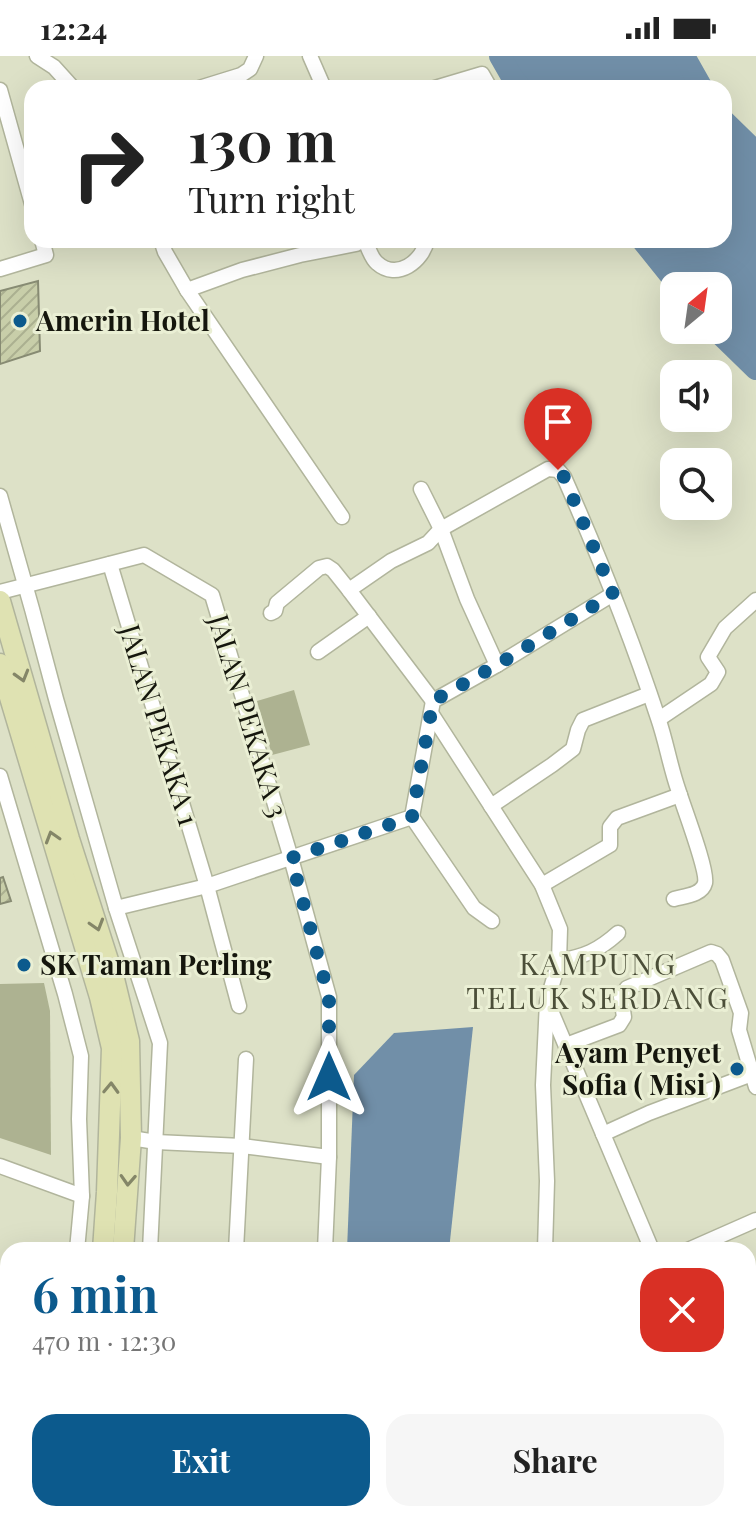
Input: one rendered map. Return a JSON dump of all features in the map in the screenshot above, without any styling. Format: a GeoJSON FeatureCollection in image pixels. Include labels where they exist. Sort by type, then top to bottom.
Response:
{"type":"FeatureCollection","features":[{"type":"Feature","properties":{"kind":"main road"},"geometry":{"type":"LineString","coordinates":[[0,601],[69,839],[114,979],[129,1041],[131,1138],[124,1242]]}},
{"type":"Feature","properties":{"kind":"main road"},"geometry":{"type":"LineString","coordinates":[[0,664],[100,997],[112,1048],[104,1242]]}},
{"type":"Feature","properties":{"kind":"street"},"geometry":{"type":"LineString","coordinates":[[37,56],[54,67],[66,80]]}},
{"type":"Feature","properties":{"kind":"street"},"geometry":{"type":"LineString","coordinates":[[225,80],[250,69],[256,56]]}},
{"type":"Feature","properties":{"kind":"street"},"geometry":{"type":"LineString","coordinates":[[310,56],[320,80]]}},
{"type":"Feature","properties":{"kind":"street"},"geometry":{"type":"LineString","coordinates":[[462,80],[482,74],[485,80]]}},
{"type":"Feature","properties":{"kind":"street"},"geometry":{"type":"LineString","coordinates":[[0,90],[24,176]]}},
{"type":"Feature","properties":{"kind":"street"},"geometry":{"type":"LineString","coordinates":[[0,269],[42,248]]}},
{"type":"Feature","properties":{"kind":"street"},"geometry":{"type":"LineString","coordinates":[[164,248],[187,290],[342,517]]}},
{"type":"Feature","properties":{"kind":"street"},"geometry":{"type":"LineString","coordinates":[[187,290],[242,270],[336,248]]}},
{"type":"Feature","properties":{"kind":"street"},"geometry":{"type":"LineString","coordinates":[[368,248],[376,263],[394,269],[416,261],[424,248]]}},
{"type":"Feature","properties":{"kind":"street"},"geometry":{"type":"LineString","coordinates":[[349,590],[391,561],[428,543],[441,529],[548,469],[558,470],[564,477],[613,594],[659,719],[706,880],[699,892],[674,899]]}},
{"type":"Feature","properties":{"kind":"street"},"geometry":{"type":"LineString","coordinates":[[421,489],[441,529],[467,599],[497,665]]}},
{"type":"Feature","properties":{"kind":"street"},"geometry":{"type":"LineString","coordinates":[[0,496],[116,908],[160,1043],[150,1242]]}},
{"type":"Feature","properties":{"kind":"street","name":"JALAN PEKAKA 3"},"geometry":{"type":"LineString","coordinates":[[0,592],[144,555],[212,595],[329,997],[325,1242]]}},
{"type":"Feature","properties":{"kind":"street","name":"JALAN PEKAKA 1"},"geometry":{"type":"LineString","coordinates":[[110,564],[207,886],[239,1006]]}},
{"type":"Feature","properties":{"kind":"street"},"geometry":{"type":"LineString","coordinates":[[271,613],[275,611],[277,603],[322,567],[333,570],[432,707],[542,885],[560,929],[559,961],[547,1002],[543,1085],[547,1181],[545,1242]]}},
{"type":"Feature","properties":{"kind":"street"},"geometry":{"type":"LineString","coordinates":[[492,921],[474,908],[412,817],[432,707],[613,594]]}},
{"type":"Feature","properties":{"kind":"street"},"geometry":{"type":"LineString","coordinates":[[659,719],[711,684],[718,672],[708,657],[725,628],[756,600]]}},
{"type":"Feature","properties":{"kind":"street"},"geometry":{"type":"LineString","coordinates":[[318,652],[369,616]]}},
{"type":"Feature","properties":{"kind":"street"},"geometry":{"type":"LineString","coordinates":[[491,806],[573,749],[583,720],[649,694]]}},
{"type":"Feature","properties":{"kind":"street"},"geometry":{"type":"LineString","coordinates":[[0,776],[81,1056],[79,1119],[82,1196],[78,1242]]}},
{"type":"Feature","properties":{"kind":"street"},"geometry":{"type":"LineString","coordinates":[[542,885],[610,845],[610,827],[617,818],[680,795]]}},
{"type":"Feature","properties":{"kind":"street"},"geometry":{"type":"LineString","coordinates":[[116,908],[207,886],[412,817]]}},
{"type":"Feature","properties":{"kind":"street"},"geometry":{"type":"LineString","coordinates":[[559,961],[586,955],[604,946],[618,933]]}},
{"type":"Feature","properties":{"kind":"street"},"geometry":{"type":"LineString","coordinates":[[566,1045],[619,1025],[624,1017],[621,997],[627,988],[711,952],[722,960],[741,1013],[739,1030],[754,1080],[649,1113],[603,1134]]}},
{"type":"Feature","properties":{"kind":"street"},"geometry":{"type":"LineString","coordinates":[[547,1002],[649,1242]]}},
{"type":"Feature","properties":{"kind":"street"},"geometry":{"type":"LineString","coordinates":[[236,1242],[246,1059]]}},
{"type":"Feature","properties":{"kind":"street"},"geometry":{"type":"LineString","coordinates":[[131,1138],[242,1146],[329,1157]]}},
{"type":"Feature","properties":{"kind":"street"},"geometry":{"type":"LineString","coordinates":[[0,1166],[82,1196]]}},
{"type":"Feature","properties":{"kind":"street"},"geometry":{"type":"LineString","coordinates":[[709,1242],[755,1224]]}},
{"type":"Feature","properties":{"kind":"green space"},"geometry":{"type":"Polygon","coordinates":[[[294,690],[310,745],[272,755],[257,701],[294,690]]]}},
{"type":"Feature","properties":{"kind":"green space"},"geometry":{"type":"Polygon","coordinates":[[[44,983],[50,1011],[51,1155],[0,1138],[0,984],[44,983]]]}},
{"type":"Feature","properties":{"kind":"water"},"geometry":{"type":"Polygon","coordinates":[[[500,56],[684,56],[698,80],[514,80],[500,56]]]}},
{"type":"Feature","properties":{"kind":"water"},"geometry":{"type":"Polygon","coordinates":[[[732,129],[756,152],[756,369],[730,344],[732,272],[668,272],[648,248],[732,248],[732,129]]]}},
{"type":"Feature","properties":{"kind":"water"},"geometry":{"type":"Polygon","coordinates":[[[473,1027],[450,1242],[347,1242],[354,1075],[394,1033],[473,1027]]]}},
{"type":"Feature","properties":{"kind":"building","name":"Amerin Hotel"},"geometry":{"type":"Polygon","coordinates":[[[38,281],[40,351],[0,364],[0,291],[38,281]]]}},
{"type":"Feature","properties":{"kind":"building"},"geometry":{"type":"Polygon","coordinates":[[[3,877],[11,901],[0,904],[0,878],[3,877]]]}},
{"type":"Feature","properties":{"kind":"waterway"},"geometry":{"type":"LineString","coordinates":[[500,56],[514,80]]}},
{"type":"Feature","properties":{"kind":"waterway"},"geometry":{"type":"LineString","coordinates":[[684,56],[698,80]]}},
{"type":"Feature","properties":{"kind":"waterway"},"geometry":{"type":"LineString","coordinates":[[732,129],[756,152]]}},
{"type":"Feature","properties":{"kind":"waterway"},"geometry":{"type":"LineString","coordinates":[[648,248],[668,272]]}},
{"type":"Feature","properties":{"kind":"waterway"},"geometry":{"type":"LineString","coordinates":[[730,344],[756,369]]}},
{"type":"Feature","properties":{"kind":"place","name":"Amerin Hotel"},"geometry":{"type":"Point","coordinates":[20,321]}},
{"type":"Feature","properties":{"kind":"place","name":"SK Taman Perling"},"geometry":{"type":"Point","coordinates":[24,965]}},
{"type":"Feature","properties":{"kind":"place","name":"Ayam Penyet Sofia ( Misi )"},"geometry":{"type":"Point","coordinates":[737,1069]}},
{"type":"Feature","properties":{"kind":"district","name":"KAMPUNG TELUK SERDANG"},"geometry":{"type":"Point","coordinates":[598,982]}},
{"type":"Feature","properties":{"kind":"route"},"geometry":{"type":"LineString","coordinates":[[329,1077],[329,997],[291,858],[412,817],[433,701],[613,594],[564,477],[558,470]]}}]}
